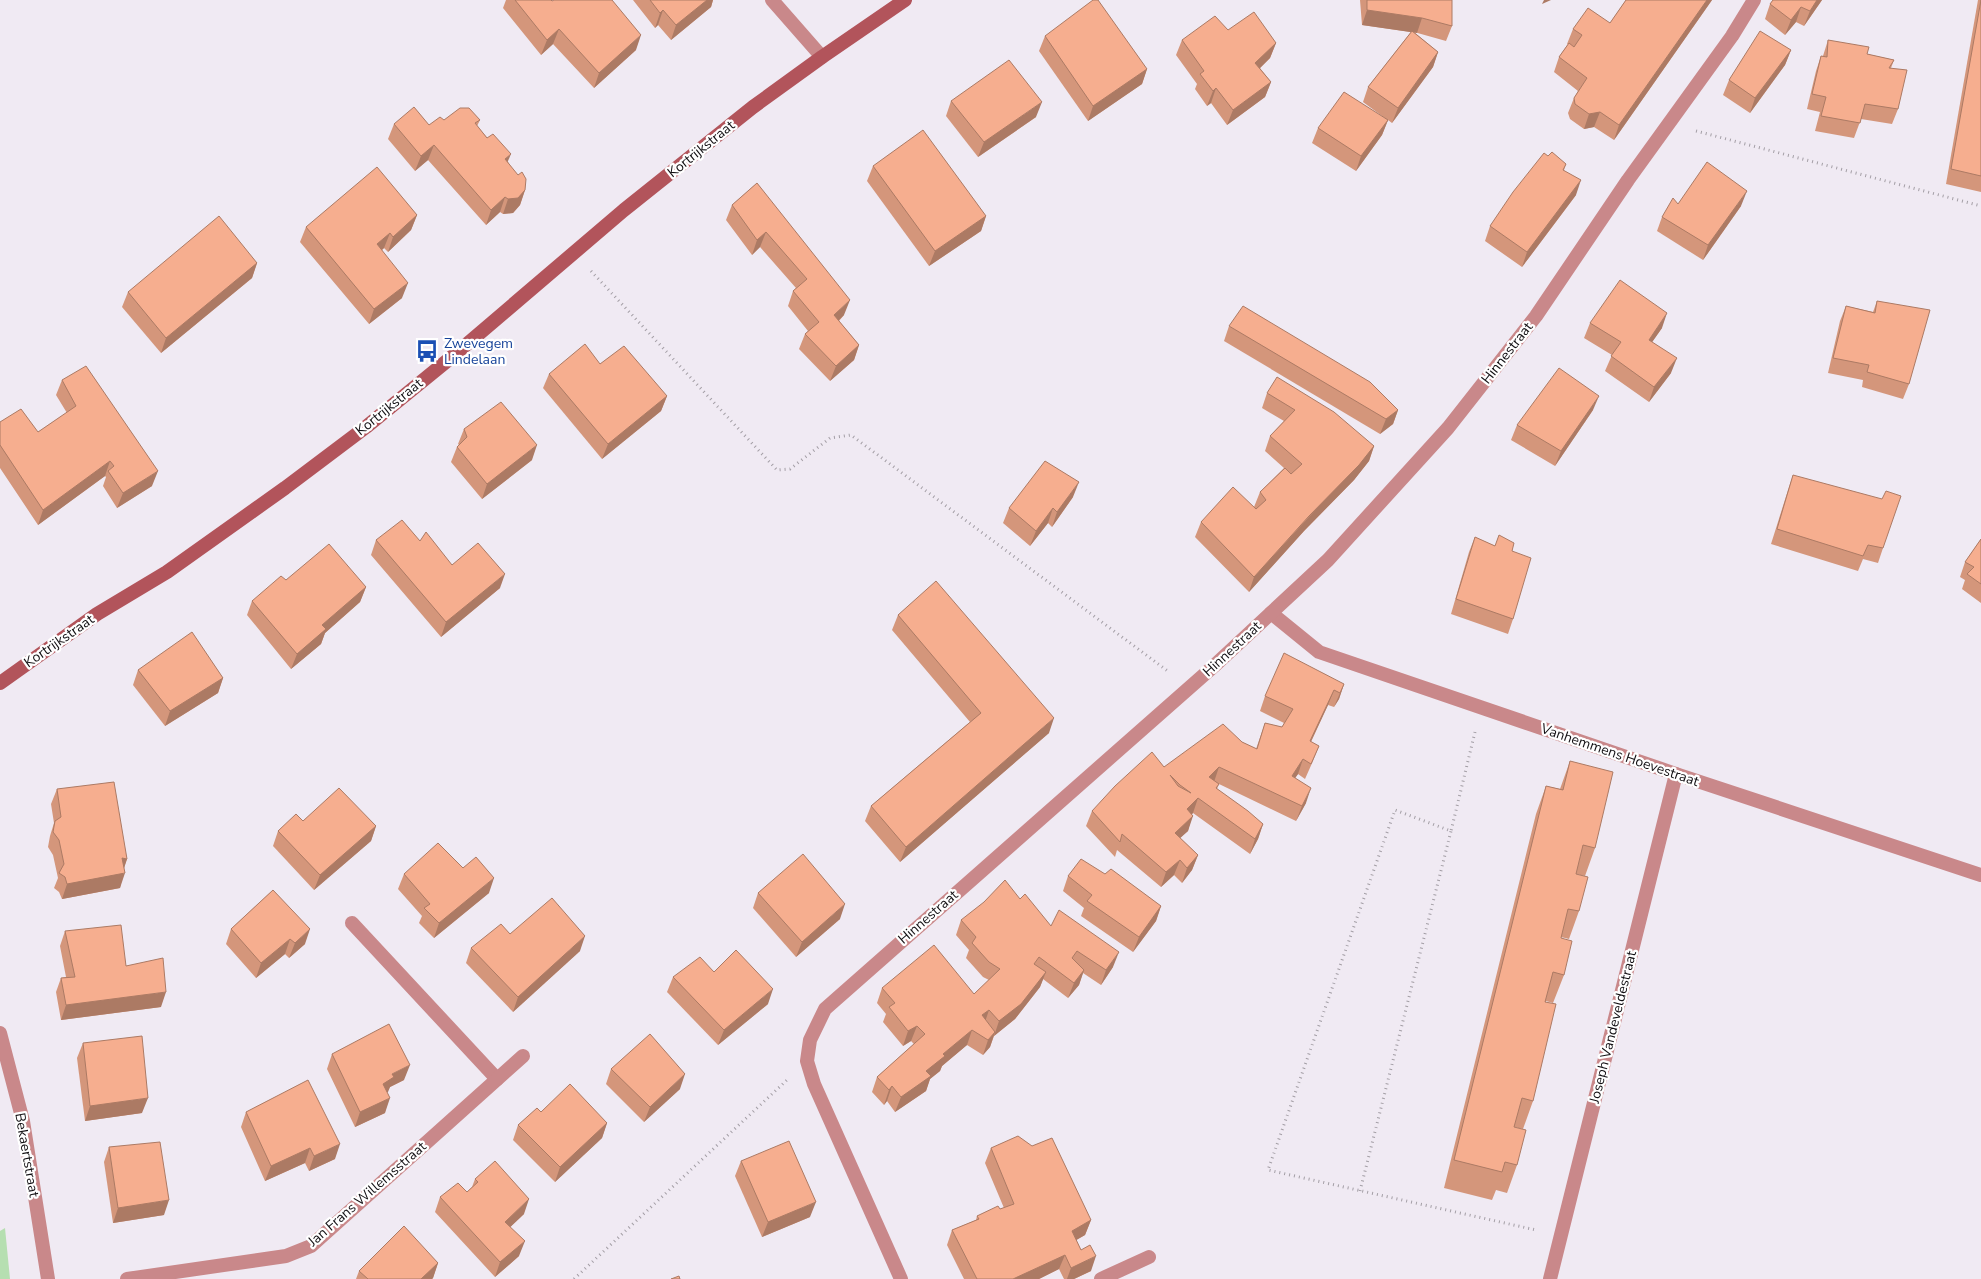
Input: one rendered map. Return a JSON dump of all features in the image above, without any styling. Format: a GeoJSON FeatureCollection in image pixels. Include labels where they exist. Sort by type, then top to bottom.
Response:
{"type":"FeatureCollection","features":[{"type":"Feature","properties":{"kind":"main road","name":"Kortrijkstraat"},"geometry":{"type":"LineString","coordinates":[[0,682],[97,614],[167,572],[285,488],[366,427],[453,356],[624,210],[753,107],[905,0]]}},
{"type":"Feature","properties":{"kind":"street"},"geometry":{"type":"LineString","coordinates":[[772,0],[822,57]]}},
{"type":"Feature","properties":{"kind":"street","name":"Hinnestraat"},"geometry":{"type":"LineString","coordinates":[[901,1279],[814,1084],[807,1061],[810,1040],[824,1009],[1189,688],[1328,560],[1448,428],[1536,316],[1668,124],[1732,36],[1754,0]]}},
{"type":"Feature","properties":{"kind":"street","name":"Vanhemmens Hoevestraat"},"geometry":{"type":"LineString","coordinates":[[1271,613],[1319,652],[1676,774],[1981,875]]}},
{"type":"Feature","properties":{"kind":"street","name":"Joseph Vandeveldestraat"},"geometry":{"type":"LineString","coordinates":[[1550,1279],[1676,774]]}},
{"type":"Feature","properties":{"kind":"street"},"geometry":{"type":"LineString","coordinates":[[352,923],[497,1079]]}},
{"type":"Feature","properties":{"kind":"street","name":"Bekaertstraat"},"geometry":{"type":"LineString","coordinates":[[0,1033],[23,1121],[48,1279]]}},
{"type":"Feature","properties":{"kind":"street","name":"Jan Frans Willemsstraat"},"geometry":{"type":"LineString","coordinates":[[127,1279],[286,1256],[311,1246],[523,1056]]}},
{"type":"Feature","properties":{"kind":"street"},"geometry":{"type":"LineString","coordinates":[[1101,1279],[1150,1257]]}},
{"type":"Feature","properties":{"kind":"path"},"geometry":{"type":"LineString","coordinates":[[1668,124],[1981,206]]}},
{"type":"Feature","properties":{"kind":"path"},"geometry":{"type":"LineString","coordinates":[[574,253],[777,470],[790,469],[830,438],[851,435],[1189,688]]}},
{"type":"Feature","properties":{"kind":"path"},"geometry":{"type":"LineString","coordinates":[[1360,1191],[1481,708]]}},
{"type":"Feature","properties":{"kind":"path"},"geometry":{"type":"LineString","coordinates":[[1451,831],[1395,810],[1268,1170],[1561,1236]]}},
{"type":"Feature","properties":{"kind":"path"},"geometry":{"type":"LineString","coordinates":[[574,1279],[807,1061]]}},
{"type":"Feature","properties":{"kind":"green space"},"geometry":{"type":"Polygon","coordinates":[[[5,1228],[10,1279],[0,1279],[0,1231],[5,1228]]]}},
{"type":"Feature","properties":{"kind":"building"},"geometry":{"type":"Polygon","coordinates":[[[515,0],[612,0],[641,35],[599,73],[559,29],[547,40],[515,0]]]}},
{"type":"Feature","properties":{"kind":"building"},"geometry":{"type":"Polygon","coordinates":[[[650,0],[707,0],[676,25],[663,10],[660,13],[650,0]]]}},
{"type":"Feature","properties":{"kind":"building"},"geometry":{"type":"Polygon","coordinates":[[[1093,0],[1098,0],[1147,69],[1093,106],[1045,36],[1093,0]]]}},
{"type":"Feature","properties":{"kind":"building"},"geometry":{"type":"Polygon","coordinates":[[[1367,0],[1452,0],[1452,26],[1422,18],[1367,10],[1367,0]]]}},
{"type":"Feature","properties":{"kind":"building"},"geometry":{"type":"Polygon","coordinates":[[[1626,0],[1707,0],[1619,125],[1600,112],[1589,114],[1575,104],[1574,98],[1587,78],[1559,57],[1569,43],[1574,47],[1582,35],[1573,29],[1588,8],[1610,23],[1626,0]]]}},
{"type":"Feature","properties":{"kind":"building"},"geometry":{"type":"Polygon","coordinates":[[[1773,0],[1817,0],[1810,11],[1801,7],[1791,20],[1770,4],[1773,0]]]}},
{"type":"Feature","properties":{"kind":"building"},"geometry":{"type":"Polygon","coordinates":[[[1981,0],[1981,176],[1951,169],[1981,0]]]}},
{"type":"Feature","properties":{"kind":"building"},"geometry":{"type":"Polygon","coordinates":[[[1254,12],[1276,43],[1255,63],[1271,82],[1233,110],[1216,88],[1213,91],[1200,74],[1204,71],[1182,40],[1215,16],[1228,30],[1254,12]]]}},
{"type":"Feature","properties":{"kind":"building"},"geometry":{"type":"Polygon","coordinates":[[[1412,31],[1438,52],[1398,108],[1368,87],[1412,31]]]}},
{"type":"Feature","properties":{"kind":"building"},"geometry":{"type":"Polygon","coordinates":[[[1760,31],[1791,50],[1755,98],[1729,80],[1760,31]]]}},
{"type":"Feature","properties":{"kind":"building"},"geometry":{"type":"Polygon","coordinates":[[[1828,40],[1869,47],[1867,54],[1894,60],[1889,68],[1907,70],[1898,109],[1865,104],[1860,123],[1821,116],[1826,97],[1812,94],[1821,56],[1827,57],[1828,40]]]}},
{"type":"Feature","properties":{"kind":"building"},"geometry":{"type":"Polygon","coordinates":[[[1009,60],[1042,102],[984,142],[951,101],[1009,60]]]}},
{"type":"Feature","properties":{"kind":"building"},"geometry":{"type":"Polygon","coordinates":[[[1344,92],[1388,120],[1361,156],[1318,128],[1344,92]]]}},
{"type":"Feature","properties":{"kind":"building"},"geometry":{"type":"Polygon","coordinates":[[[414,107],[429,125],[440,117],[444,120],[460,108],[469,108],[480,120],[475,123],[487,138],[493,134],[511,154],[505,159],[518,175],[522,172],[526,179],[525,190],[518,198],[508,199],[505,197],[491,210],[434,145],[421,156],[394,124],[414,107]]]}},
{"type":"Feature","properties":{"kind":"building"},"geometry":{"type":"Polygon","coordinates":[[[923,130],[986,216],[935,251],[873,166],[923,130]]]}},
{"type":"Feature","properties":{"kind":"building"},"geometry":{"type":"Polygon","coordinates":[[[1552,152],[1566,164],[1563,170],[1581,180],[1527,252],[1490,226],[1513,192],[1544,153],[1548,156],[1552,152]]]}},
{"type":"Feature","properties":{"kind":"building"},"geometry":{"type":"Polygon","coordinates":[[[1707,162],[1747,191],[1708,245],[1662,217],[1673,198],[1678,204],[1707,162]]]}},
{"type":"Feature","properties":{"kind":"building"},"geometry":{"type":"Polygon","coordinates":[[[377,167],[417,215],[393,237],[390,233],[377,244],[408,283],[374,309],[306,227],[377,167]]]}},
{"type":"Feature","properties":{"kind":"building"},"geometry":{"type":"Polygon","coordinates":[[[757,183],[850,300],[834,315],[859,345],[836,366],[805,334],[819,322],[793,291],[807,279],[766,232],[757,240],[732,205],[757,183]]]}},
{"type":"Feature","properties":{"kind":"building"},"geometry":{"type":"Polygon","coordinates":[[[219,216],[257,263],[166,338],[128,292],[219,216]]]}},
{"type":"Feature","properties":{"kind":"building"},"geometry":{"type":"Polygon","coordinates":[[[1620,280],[1667,313],[1649,340],[1677,358],[1654,387],[1611,356],[1621,342],[1590,323],[1620,280]]]}},
{"type":"Feature","properties":{"kind":"building"},"geometry":{"type":"Polygon","coordinates":[[[1877,301],[1930,310],[1909,384],[1867,372],[1869,365],[1833,358],[1846,306],[1875,313],[1877,301]]]}},
{"type":"Feature","properties":{"kind":"building"},"geometry":{"type":"Polygon","coordinates":[[[1243,306],[1370,382],[1398,410],[1386,419],[1229,326],[1243,306]]]}},
{"type":"Feature","properties":{"kind":"building"},"geometry":{"type":"Polygon","coordinates":[[[585,344],[600,364],[624,346],[667,396],[608,444],[549,374],[585,344]]]}},
{"type":"Feature","properties":{"kind":"building"},"geometry":{"type":"Polygon","coordinates":[[[86,366],[158,471],[123,493],[108,471],[114,466],[110,461],[43,510],[0,445],[0,422],[21,409],[38,432],[76,406],[62,380],[86,366]]]}},
{"type":"Feature","properties":{"kind":"building"},"geometry":{"type":"Polygon","coordinates":[[[1559,368],[1599,396],[1561,451],[1517,425],[1559,368]]]}},
{"type":"Feature","properties":{"kind":"building"},"geometry":{"type":"Polygon","coordinates":[[[1277,377],[1334,412],[1374,446],[1359,465],[1309,516],[1254,577],[1201,522],[1233,487],[1256,509],[1266,500],[1260,492],[1285,468],[1291,474],[1302,464],[1270,436],[1295,410],[1267,393],[1277,377]]]}},
{"type":"Feature","properties":{"kind":"building"},"geometry":{"type":"Polygon","coordinates":[[[501,402],[537,445],[487,484],[457,447],[467,437],[464,429],[501,402]]]}},
{"type":"Feature","properties":{"kind":"building"},"geometry":{"type":"Polygon","coordinates":[[[1045,461],[1079,482],[1057,512],[1053,508],[1036,531],[1009,508],[1045,461]]]}},
{"type":"Feature","properties":{"kind":"building"},"geometry":{"type":"Polygon","coordinates":[[[1793,475],[1882,499],[1886,491],[1901,496],[1883,548],[1868,545],[1863,556],[1777,529],[1793,475]]]}},
{"type":"Feature","properties":{"kind":"building"},"geometry":{"type":"Polygon","coordinates":[[[402,520],[420,541],[426,532],[452,565],[478,543],[505,574],[446,622],[376,540],[402,520]]]}},
{"type":"Feature","properties":{"kind":"building"},"geometry":{"type":"Polygon","coordinates":[[[1499,535],[1514,543],[1512,551],[1531,558],[1513,619],[1456,599],[1475,537],[1495,546],[1499,535]]]}},
{"type":"Feature","properties":{"kind":"building"},"geometry":{"type":"Polygon","coordinates":[[[1981,539],[1981,584],[1967,574],[1974,567],[1965,562],[1981,539]]]}},
{"type":"Feature","properties":{"kind":"building"},"geometry":{"type":"Polygon","coordinates":[[[329,544],[366,587],[322,625],[326,629],[297,654],[252,601],[281,576],[286,580],[329,544]]]}},
{"type":"Feature","properties":{"kind":"building"},"geometry":{"type":"Polygon","coordinates":[[[936,581],[1054,718],[906,847],[871,806],[981,713],[898,615],[936,581]]]}},
{"type":"Feature","properties":{"kind":"building"},"geometry":{"type":"Polygon","coordinates":[[[192,632],[223,678],[170,711],[138,670],[192,632]]]}},
{"type":"Feature","properties":{"kind":"building"},"geometry":{"type":"Polygon","coordinates":[[[1284,653],[1344,684],[1340,693],[1334,690],[1310,741],[1319,746],[1311,764],[1303,759],[1292,776],[1311,788],[1302,806],[1219,767],[1209,777],[1219,784],[1216,788],[1263,824],[1255,839],[1198,798],[1187,809],[1193,816],[1175,833],[1198,855],[1187,868],[1180,860],[1166,872],[1122,834],[1120,842],[1092,811],[1115,786],[1152,752],[1164,767],[1223,724],[1242,742],[1257,749],[1265,723],[1282,727],[1293,709],[1265,696],[1284,653]],[[1170,775],[1178,786],[1191,793],[1170,775]]]}},
{"type":"Feature","properties":{"kind":"building"},"geometry":{"type":"Polygon","coordinates":[[[1570,761],[1613,772],[1595,848],[1583,845],[1576,874],[1588,877],[1579,911],[1568,909],[1561,938],[1572,941],[1564,975],[1553,972],[1545,1002],[1556,1004],[1533,1101],[1522,1098],[1514,1127],[1526,1130],[1517,1165],[1505,1162],[1502,1172],[1454,1160],[1546,786],[1563,790],[1570,761]]]}},
{"type":"Feature","properties":{"kind":"building"},"geometry":{"type":"Polygon","coordinates":[[[114,782],[127,859],[122,858],[125,873],[67,884],[65,877],[59,873],[64,864],[59,840],[53,832],[55,821],[61,817],[57,789],[114,782]]]}},
{"type":"Feature","properties":{"kind":"building"},"geometry":{"type":"Polygon","coordinates":[[[339,788],[376,826],[320,875],[278,831],[296,814],[303,821],[339,788]]]}},
{"type":"Feature","properties":{"kind":"building"},"geometry":{"type":"Polygon","coordinates":[[[438,843],[463,868],[476,857],[494,878],[439,923],[424,908],[430,904],[404,874],[438,843]]]}},
{"type":"Feature","properties":{"kind":"building"},"geometry":{"type":"Polygon","coordinates":[[[803,854],[845,904],[802,942],[758,893],[803,854]]]}},
{"type":"Feature","properties":{"kind":"building"},"geometry":{"type":"Polygon","coordinates":[[[1081,859],[1105,874],[1111,869],[1161,906],[1139,937],[1087,901],[1092,895],[1068,876],[1081,859]]]}},
{"type":"Feature","properties":{"kind":"building"},"geometry":{"type":"Polygon","coordinates":[[[1005,880],[1020,899],[1025,894],[1051,926],[1059,910],[1119,952],[1106,970],[1077,951],[1072,958],[1084,970],[1074,983],[1039,957],[1034,964],[1046,972],[1021,1004],[999,1021],[989,1010],[982,1015],[995,1032],[988,1040],[972,1030],[926,1071],[931,1076],[901,1097],[892,1086],[889,1090],[877,1077],[925,1034],[917,1026],[908,1031],[889,1007],[895,1003],[882,988],[934,945],[974,994],[1000,969],[989,962],[972,943],[976,937],[961,920],[984,902],[1005,880]]]}},
{"type":"Feature","properties":{"kind":"building"},"geometry":{"type":"Polygon","coordinates":[[[273,890],[310,929],[295,943],[290,939],[261,963],[231,929],[273,890]]]}},
{"type":"Feature","properties":{"kind":"building"},"geometry":{"type":"Polygon","coordinates":[[[552,898],[585,936],[518,997],[471,948],[501,924],[510,934],[552,898]]]}},
{"type":"Feature","properties":{"kind":"building"},"geometry":{"type":"Polygon","coordinates":[[[121,925],[126,966],[163,958],[166,992],[66,1005],[61,978],[75,977],[65,931],[121,925]]]}},
{"type":"Feature","properties":{"kind":"building"},"geometry":{"type":"Polygon","coordinates":[[[736,950],[773,989],[724,1030],[673,977],[700,957],[714,972],[736,950]]]}},
{"type":"Feature","properties":{"kind":"building"},"geometry":{"type":"Polygon","coordinates":[[[389,1024],[410,1065],[392,1074],[394,1077],[383,1084],[390,1098],[360,1112],[332,1054],[389,1024]]]}},
{"type":"Feature","properties":{"kind":"building"},"geometry":{"type":"Polygon","coordinates":[[[650,1034],[685,1074],[650,1107],[611,1069],[650,1034]]]}},
{"type":"Feature","properties":{"kind":"building"},"geometry":{"type":"Polygon","coordinates":[[[142,1036],[148,1098],[90,1106],[83,1043],[142,1036]]]}},
{"type":"Feature","properties":{"kind":"building"},"geometry":{"type":"Polygon","coordinates":[[[308,1080],[340,1144],[314,1156],[310,1148],[271,1166],[246,1112],[308,1080]]]}},
{"type":"Feature","properties":{"kind":"building"},"geometry":{"type":"Polygon","coordinates":[[[570,1084],[607,1123],[560,1167],[518,1125],[537,1108],[541,1112],[570,1084]]]}},
{"type":"Feature","properties":{"kind":"building"},"geometry":{"type":"Polygon","coordinates":[[[1018,1136],[1032,1146],[1052,1138],[1091,1220],[1072,1231],[1081,1250],[1090,1245],[1096,1256],[1071,1268],[1065,1255],[1013,1279],[977,1279],[952,1230],[979,1219],[977,1216],[998,1206],[1000,1209],[1014,1204],[991,1148],[1018,1136]]]}},
{"type":"Feature","properties":{"kind":"building"},"geometry":{"type":"Polygon","coordinates":[[[789,1141],[816,1202],[768,1222],[741,1161],[789,1141]]]}},
{"type":"Feature","properties":{"kind":"building"},"geometry":{"type":"Polygon","coordinates":[[[160,1142],[169,1200],[118,1208],[109,1147],[160,1142]]]}},
{"type":"Feature","properties":{"kind":"building"},"geometry":{"type":"Polygon","coordinates":[[[495,1161],[529,1199],[505,1222],[525,1241],[500,1262],[440,1197],[458,1183],[467,1192],[478,1182],[475,1179],[495,1161]]]}},
{"type":"Feature","properties":{"kind":"building"},"geometry":{"type":"Polygon","coordinates":[[[404,1226],[438,1263],[421,1279],[368,1279],[359,1271],[404,1226]]]}},
{"type":"Feature","properties":{"kind":"place","name":"Zwevegem Lindelaan"},"geometry":{"type":"Point","coordinates":[427,351]}}]}
